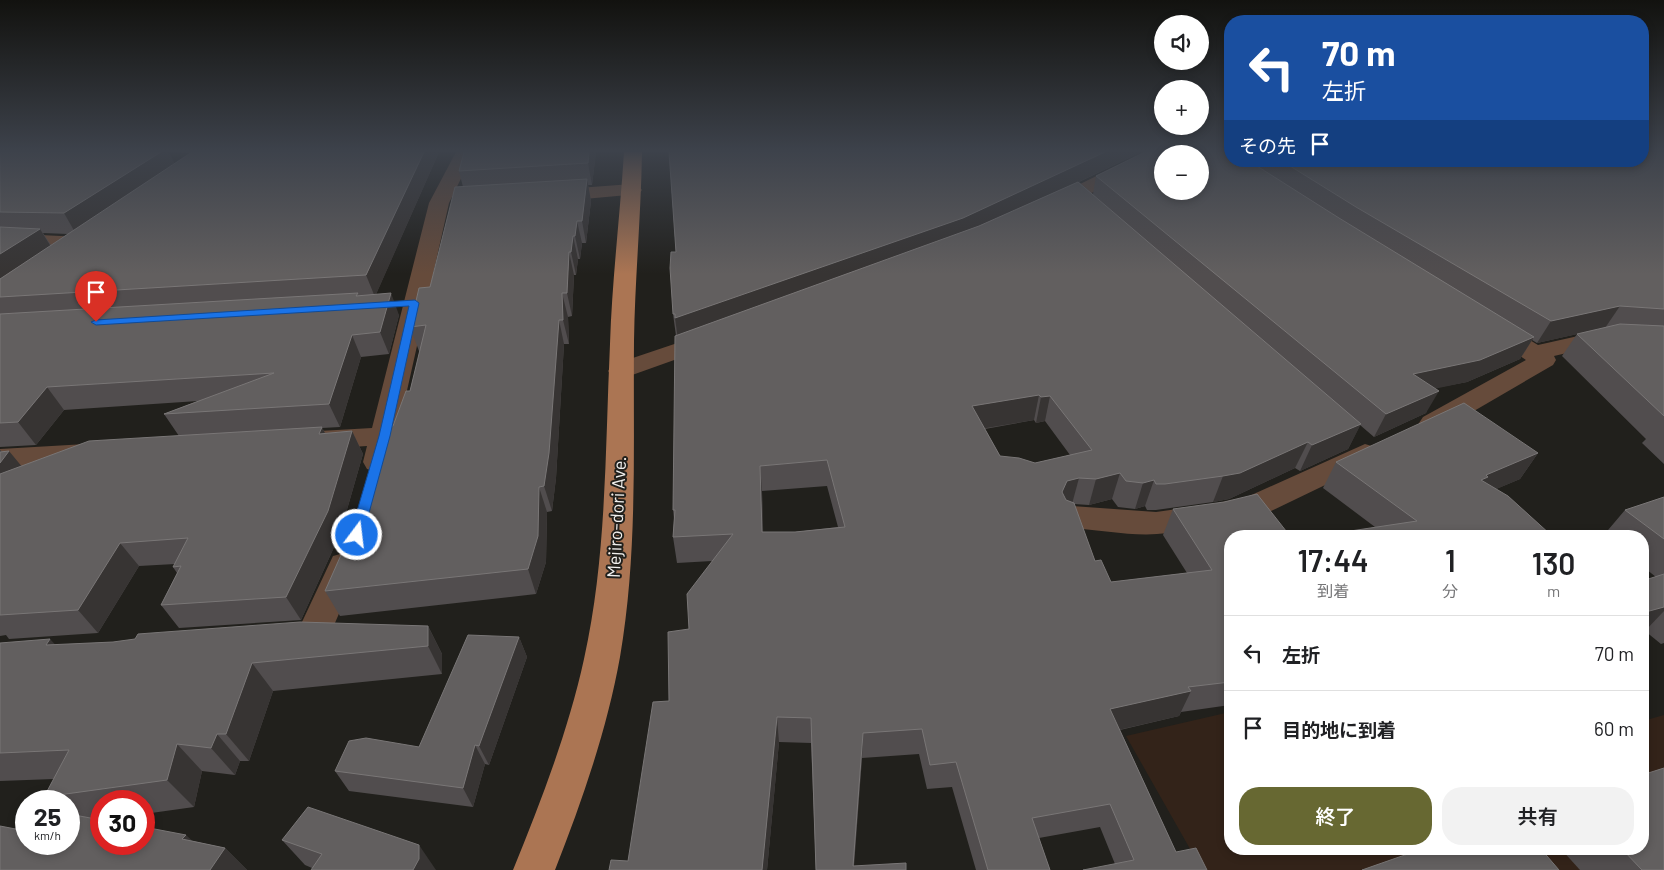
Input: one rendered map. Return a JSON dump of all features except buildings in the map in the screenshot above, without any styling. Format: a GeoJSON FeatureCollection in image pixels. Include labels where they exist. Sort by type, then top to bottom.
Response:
{"type":"FeatureCollection","features":[{"type":"Feature","properties":{"kind":"main road","name":"Mejiro-dori Ave."},"geometry":{"type":"LineString","coordinates":[[534,870],[564,795],[589,715],[611,604],[618,514],[621,371],[632,193]]}},
{"type":"Feature","properties":{"kind":"street"},"geometry":{"type":"LineString","coordinates":[[369,490],[384,436],[405,304],[452,193]]}},
{"type":"Feature","properties":{"kind":"street"},"geometry":{"type":"LineString","coordinates":[[529,197],[594,193]]}},
{"type":"Feature","properties":{"kind":"street"},"geometry":{"type":"LineString","coordinates":[[1032,215],[1083,200],[1095,193]]}},
{"type":"Feature","properties":{"kind":"street"},"geometry":{"type":"LineString","coordinates":[[0,239],[90,238],[53,263]]}},
{"type":"Feature","properties":{"kind":"street"},"geometry":{"type":"LineString","coordinates":[[1413,432],[1446,417],[1544,360],[1475,317]]}},
{"type":"Feature","properties":{"kind":"street"},"geometry":{"type":"LineString","coordinates":[[621,371],[726,333]]}},
{"type":"Feature","properties":{"kind":"street"},"geometry":{"type":"LineString","coordinates":[[1535,353],[1605,337],[1664,340]]}},
{"type":"Feature","properties":{"kind":"street"},"geometry":{"type":"LineString","coordinates":[[296,441],[384,436]]}},
{"type":"Feature","properties":{"kind":"street"},"geometry":{"type":"LineString","coordinates":[[1072,517],[1156,523],[1213,515],[1263,517],[1371,445]]}},
{"type":"Feature","properties":{"kind":"street"},"geometry":{"type":"LineString","coordinates":[[0,459],[108,452]]}},
{"type":"Feature","properties":{"kind":"street"},"geometry":{"type":"LineString","coordinates":[[264,639],[313,636],[353,544]]}},
{"type":"Feature","properties":{"kind":"shaded area"},"geometry":{"type":"Polygon","coordinates":[[[1224,713],[1224,855],[1649,855],[1649,719],[1664,715],[1664,870],[1202,870],[1126,736],[1224,713]]]}},
{"type":"Feature","properties":{"kind":"route"},"geometry":{"type":"LineString","coordinates":[[96,322],[415,303],[384,436],[357,535]]}}]}
